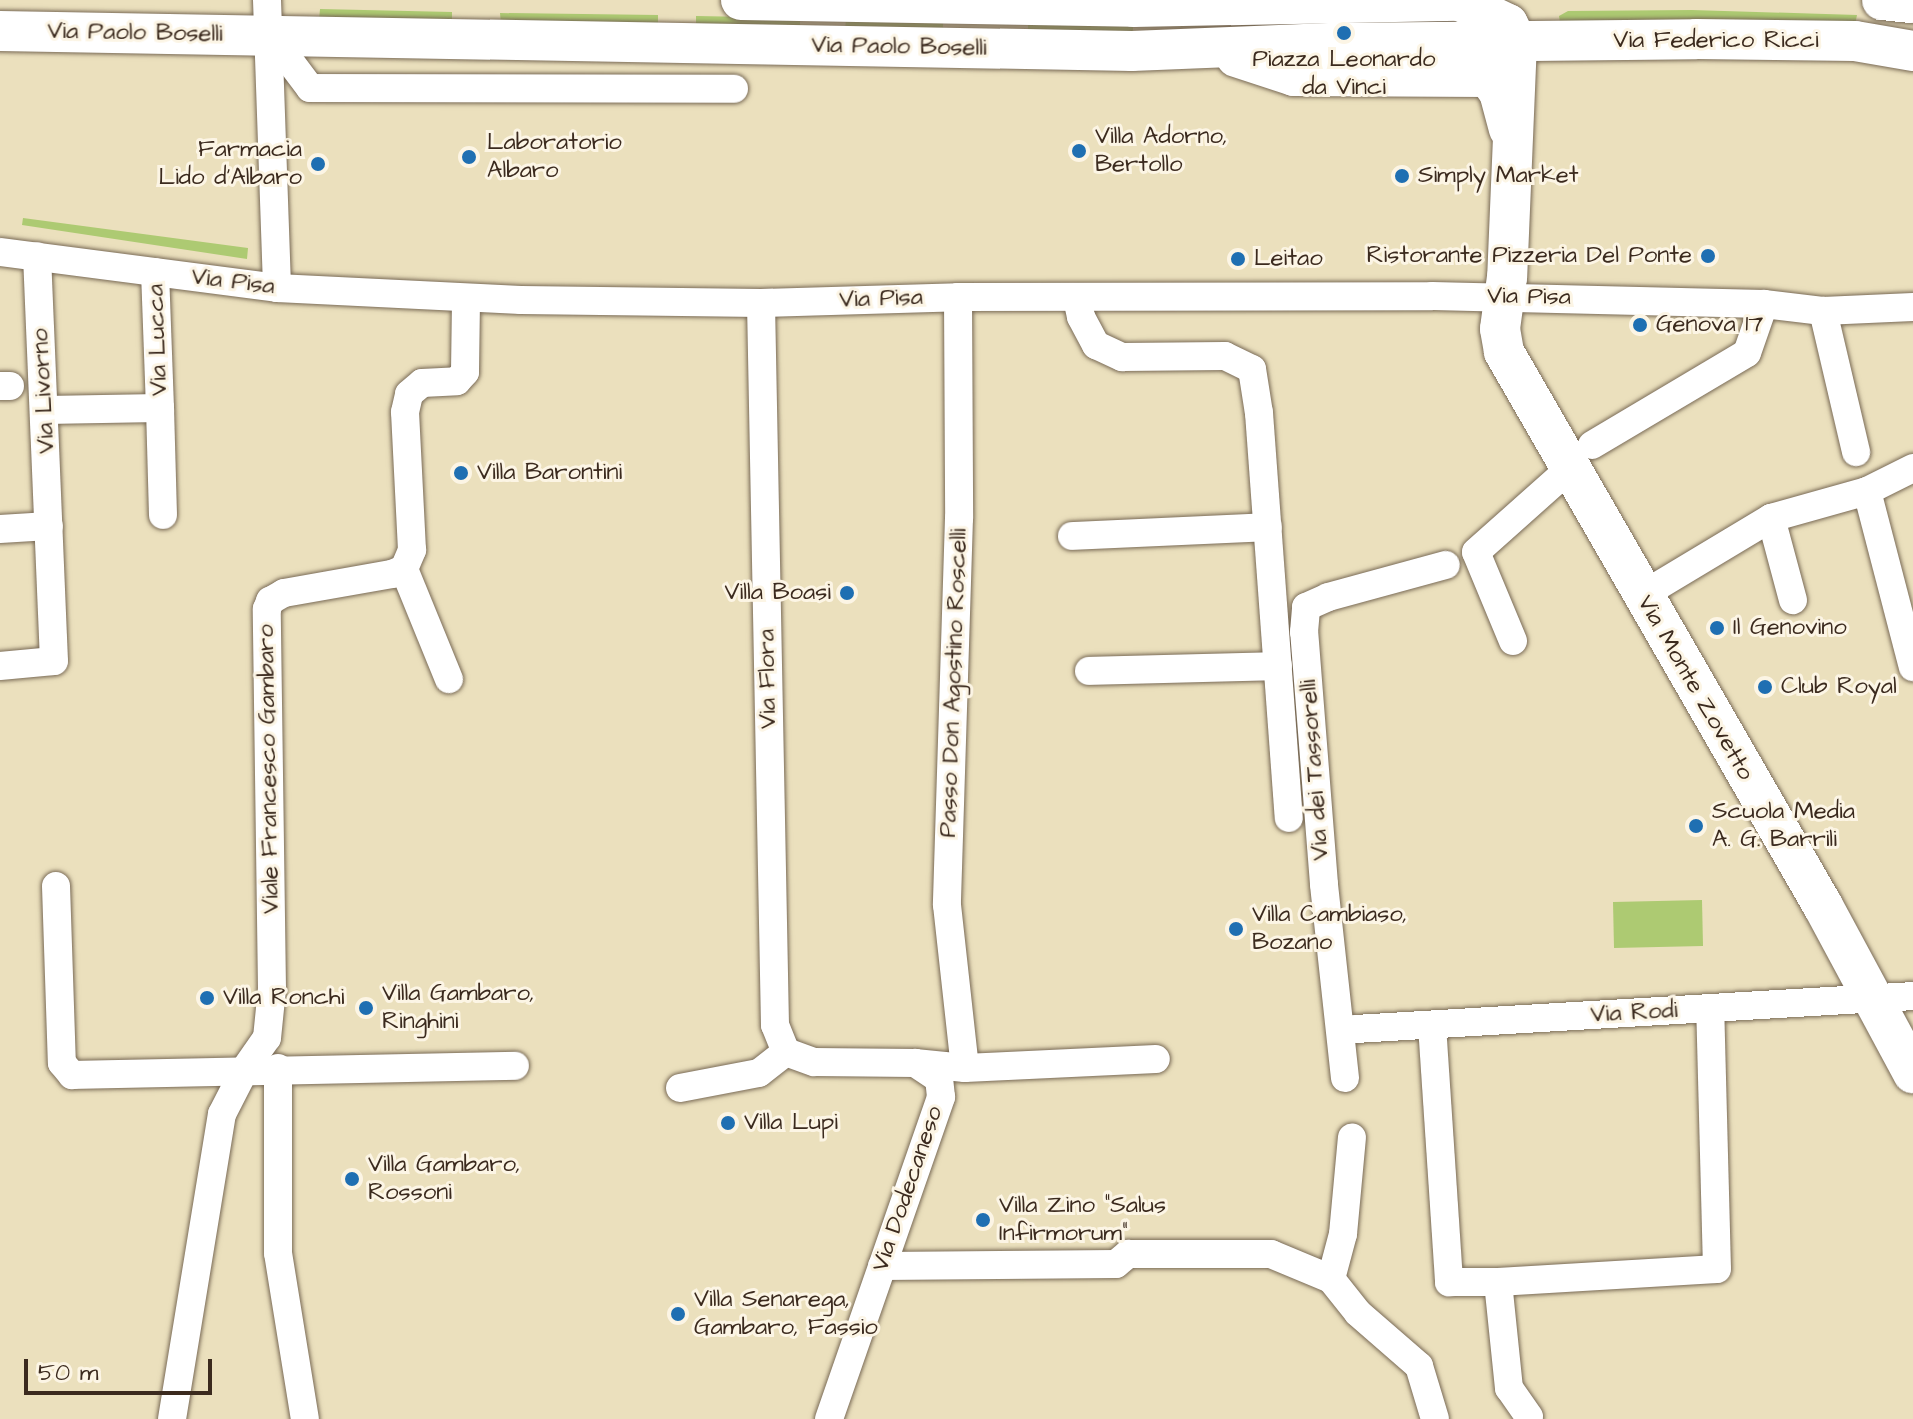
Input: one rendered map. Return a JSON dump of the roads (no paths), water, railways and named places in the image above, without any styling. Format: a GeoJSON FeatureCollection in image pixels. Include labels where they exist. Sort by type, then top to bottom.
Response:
{"type":"FeatureCollection","features":[{"type":"Feature","properties":{"kind":"main road","name":"Via Paolo Boselli"},"geometry":{"type":"LineString","coordinates":[[741,0],[1188,2]]}},
{"type":"Feature","properties":{"kind":"main road"},"geometry":{"type":"LineString","coordinates":[[1882,0],[1913,3]]}},
{"type":"Feature","properties":{"kind":"main road"},"geometry":{"type":"LineString","coordinates":[[1184,49],[1294,76],[1488,77],[1508,93],[1517,42],[1508,24],[1473,1],[1188,2]]}},
{"type":"Feature","properties":{"kind":"main road","name":"Via Paolo Boselli"},"geometry":{"type":"LineString","coordinates":[[0,31],[269,18],[642,43],[1184,49]]}},
{"type":"Feature","properties":{"kind":"main road","name":"Via Federico Ricci"},"geometry":{"type":"LineString","coordinates":[[1517,42],[1696,39],[1855,41],[1913,51]]}},
{"type":"Feature","properties":{"kind":"main road"},"geometry":{"type":"LineString","coordinates":[[1184,49],[1517,42]]}},
{"type":"Feature","properties":{"kind":"main road","name":"Via Monte Zovetto"},"geometry":{"type":"LineString","coordinates":[[1508,93],[1511,137],[1505,296],[1500,329],[1504,352],[1581,457],[1641,596],[1823,906],[1913,1073]]}},
{"type":"Feature","properties":{"kind":"street"},"geometry":{"type":"LineString","coordinates":[[1184,49],[1208,34],[1208,23],[1188,2]]}},
{"type":"Feature","properties":{"kind":"street"},"geometry":{"type":"LineString","coordinates":[[987,3],[989,49]]}},
{"type":"Feature","properties":{"kind":"street"},"geometry":{"type":"LineString","coordinates":[[269,18],[310,88],[734,89]]}},
{"type":"Feature","properties":{"kind":"street"},"geometry":{"type":"LineString","coordinates":[[269,18],[277,288]]}},
{"type":"Feature","properties":{"kind":"street"},"geometry":{"type":"LineString","coordinates":[[632,90],[642,43]]}},
{"type":"Feature","properties":{"kind":"street","name":"Via Pisa"},"geometry":{"type":"LineString","coordinates":[[0,252],[277,288],[466,298],[761,303],[958,297],[1505,296],[1764,304],[1823,311],[1913,307]]}},
{"type":"Feature","properties":{"kind":"street","name":"Via Livorno"},"geometry":{"type":"LineString","coordinates":[[0,666],[54,661],[37,256]]}},
{"type":"Feature","properties":{"kind":"street","name":"Via Lucca"},"geometry":{"type":"LineString","coordinates":[[155,272],[163,515]]}},
{"type":"Feature","properties":{"kind":"street","name":"Passo Don Agostino Roscelli"},"geometry":{"type":"LineString","coordinates":[[958,297],[959,518],[947,905],[965,1068]]}},
{"type":"Feature","properties":{"kind":"street"},"geometry":{"type":"LineString","coordinates":[[449,679],[404,569],[412,550],[405,412],[409,394],[422,383],[457,381],[465,372],[466,298]]}},
{"type":"Feature","properties":{"kind":"street"},"geometry":{"type":"LineString","coordinates":[[1077,298],[1081,317],[1096,345],[1122,357],[1225,356],[1252,369],[1268,527],[1289,818]]}},
{"type":"Feature","properties":{"kind":"street","name":"Via Flora"},"geometry":{"type":"LineString","coordinates":[[761,303],[775,1025],[786,1052]]}},
{"type":"Feature","properties":{"kind":"street"},"geometry":{"type":"LineString","coordinates":[[1513,641],[1476,552],[1581,457],[1747,353],[1764,304]]}},
{"type":"Feature","properties":{"kind":"street"},"geometry":{"type":"LineString","coordinates":[[1823,311],[1856,452]]}},
{"type":"Feature","properties":{"kind":"street","name":"Via Lucca"},"geometry":{"type":"LineString","coordinates":[[45,410],[160,408]]}},
{"type":"Feature","properties":{"kind":"street"},"geometry":{"type":"LineString","coordinates":[[1641,596],[1771,518],[1867,491],[1913,468]]}},
{"type":"Feature","properties":{"kind":"street"},"geometry":{"type":"LineString","coordinates":[[1867,491],[1913,667]]}},
{"type":"Feature","properties":{"kind":"street"},"geometry":{"type":"LineString","coordinates":[[1771,518],[1793,600]]}},
{"type":"Feature","properties":{"kind":"street"},"geometry":{"type":"LineString","coordinates":[[0,529],[49,526]]}},
{"type":"Feature","properties":{"kind":"street"},"geometry":{"type":"LineString","coordinates":[[1072,536],[1268,527]]}},
{"type":"Feature","properties":{"kind":"street","name":"Via dei Tassorelli"},"geometry":{"type":"LineString","coordinates":[[1345,1078],[1324,884],[1304,632],[1306,607],[1328,597],[1446,565]]}},
{"type":"Feature","properties":{"kind":"street","name":"Viale Francesco Gambaro"},"geometry":{"type":"LineString","coordinates":[[172,1419],[222,1114],[245,1069],[267,1038],[272,989],[267,609],[270,601],[284,593],[392,574],[404,569]]}},
{"type":"Feature","properties":{"kind":"street"},"geometry":{"type":"LineString","coordinates":[[1089,671],[1278,666]]}},
{"type":"Feature","properties":{"kind":"street"},"geometry":{"type":"LineString","coordinates":[[56,886],[62,1063],[72,1075],[278,1068],[515,1066]]}},
{"type":"Feature","properties":{"kind":"street","name":"Via Rodi"},"geometry":{"type":"LineString","coordinates":[[1355,1029],[1913,996]]}},
{"type":"Feature","properties":{"kind":"street"},"geometry":{"type":"LineString","coordinates":[[1432,1025],[1449,1282],[1498,1282],[1717,1269],[1710,1009]]}},
{"type":"Feature","properties":{"kind":"street"},"geometry":{"type":"LineString","coordinates":[[680,1088],[759,1073],[786,1052],[814,1062],[915,1063],[965,1068],[1156,1059]]}},
{"type":"Feature","properties":{"kind":"street","name":"Via Dodecaneso"},"geometry":{"type":"LineString","coordinates":[[829,1419],[941,1097],[939,1079],[915,1063]]}},
{"type":"Feature","properties":{"kind":"street"},"geometry":{"type":"LineString","coordinates":[[278,1068],[278,1253],[305,1419]]}},
{"type":"Feature","properties":{"kind":"street"},"geometry":{"type":"LineString","coordinates":[[1331,1279],[1343,1234],[1352,1137]]}},
{"type":"Feature","properties":{"kind":"street"},"geometry":{"type":"LineString","coordinates":[[882,1266],[1116,1264],[1128,1254],[1271,1254],[1331,1279],[1358,1313],[1419,1366],[1435,1419]]}},
{"type":"Feature","properties":{"kind":"street"},"geometry":{"type":"LineString","coordinates":[[1498,1282],[1509,1388],[1529,1417]]}},
{"type":"Feature","properties":{"kind":"place","name":"Piazza Leonardo da Vinci"},"geometry":{"type":"Point","coordinates":[1344,33]}},
{"type":"Feature","properties":{"kind":"place","name":"Villa Adorno, Bertollo"},"geometry":{"type":"Point","coordinates":[1079,151]}},
{"type":"Feature","properties":{"kind":"place","name":"Laboratorio Albaro"},"geometry":{"type":"Point","coordinates":[469,157]}},
{"type":"Feature","properties":{"kind":"place","name":"Farmacia Lido d'Albaro"},"geometry":{"type":"Point","coordinates":[318,164]}},
{"type":"Feature","properties":{"kind":"place","name":"Simply Market"},"geometry":{"type":"Point","coordinates":[1402,176]}},
{"type":"Feature","properties":{"kind":"place","name":"Ristorante Pizzeria Del Ponte"},"geometry":{"type":"Point","coordinates":[1708,256]}},
{"type":"Feature","properties":{"kind":"place","name":"Leitao"},"geometry":{"type":"Point","coordinates":[1238,259]}},
{"type":"Feature","properties":{"kind":"place","name":"Genova 17"},"geometry":{"type":"Point","coordinates":[1640,325]}},
{"type":"Feature","properties":{"kind":"place","name":"Villa Barontini"},"geometry":{"type":"Point","coordinates":[461,473]}},
{"type":"Feature","properties":{"kind":"place","name":"Villa Boasi"},"geometry":{"type":"Point","coordinates":[847,593]}},
{"type":"Feature","properties":{"kind":"place","name":"Il Genovino"},"geometry":{"type":"Point","coordinates":[1717,628]}},
{"type":"Feature","properties":{"kind":"place","name":"Club Royal"},"geometry":{"type":"Point","coordinates":[1765,687]}},
{"type":"Feature","properties":{"kind":"place","name":"Scuola Media A. G. Barrili"},"geometry":{"type":"Point","coordinates":[1696,826]}},
{"type":"Feature","properties":{"kind":"place","name":"Villa Cambiaso, Bozano"},"geometry":{"type":"Point","coordinates":[1236,929]}},
{"type":"Feature","properties":{"kind":"place","name":"Villa Ronchi"},"geometry":{"type":"Point","coordinates":[207,998]}},
{"type":"Feature","properties":{"kind":"place","name":"Villa Gambaro, Ringhini"},"geometry":{"type":"Point","coordinates":[366,1008]}},
{"type":"Feature","properties":{"kind":"place","name":"Villa Lupi"},"geometry":{"type":"Point","coordinates":[728,1123]}},
{"type":"Feature","properties":{"kind":"place","name":"Villa Gambaro, Rossoni"},"geometry":{"type":"Point","coordinates":[352,1179]}},
{"type":"Feature","properties":{"kind":"place","name":"Villa Zino \"Salus Infirmorum\""},"geometry":{"type":"Point","coordinates":[983,1220]}},
{"type":"Feature","properties":{"kind":"place","name":"Villa Senarega, Gambaro, Fassio"},"geometry":{"type":"Point","coordinates":[678,1314]}}]}
